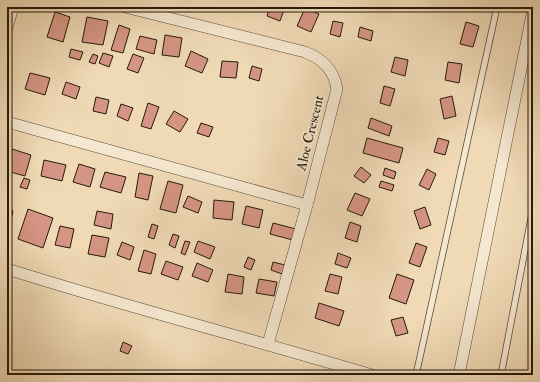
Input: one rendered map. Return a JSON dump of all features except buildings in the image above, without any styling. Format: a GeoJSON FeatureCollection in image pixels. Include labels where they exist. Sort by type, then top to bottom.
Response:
{"type":"FeatureCollection","features":[{"type":"Feature","properties":{"kind":"street"},"geometry":{"type":"LineString","coordinates":[[7,28],[13,7]]}},
{"type":"Feature","properties":{"kind":"street","name":"Aloe Crescent"},"geometry":{"type":"LineString","coordinates":[[125,7],[305,52],[317,57],[334,77],[337,89],[307,205],[268,344]]}},
{"type":"Feature","properties":{"kind":"street"},"geometry":{"type":"LineString","coordinates":[[459,375],[533,10]]}},
{"type":"Feature","properties":{"kind":"street"},"geometry":{"type":"LineString","coordinates":[[7,122],[307,205]]}},
{"type":"Feature","properties":{"kind":"street"},"geometry":{"type":"LineString","coordinates":[[7,269],[78,292],[268,344],[372,375]]}},
{"type":"Feature","properties":{"kind":"lane"},"geometry":{"type":"LineString","coordinates":[[416,375],[497,7]]}},
{"type":"Feature","properties":{"kind":"lane"},"geometry":{"type":"LineString","coordinates":[[501,375],[533,208]]}}]}
